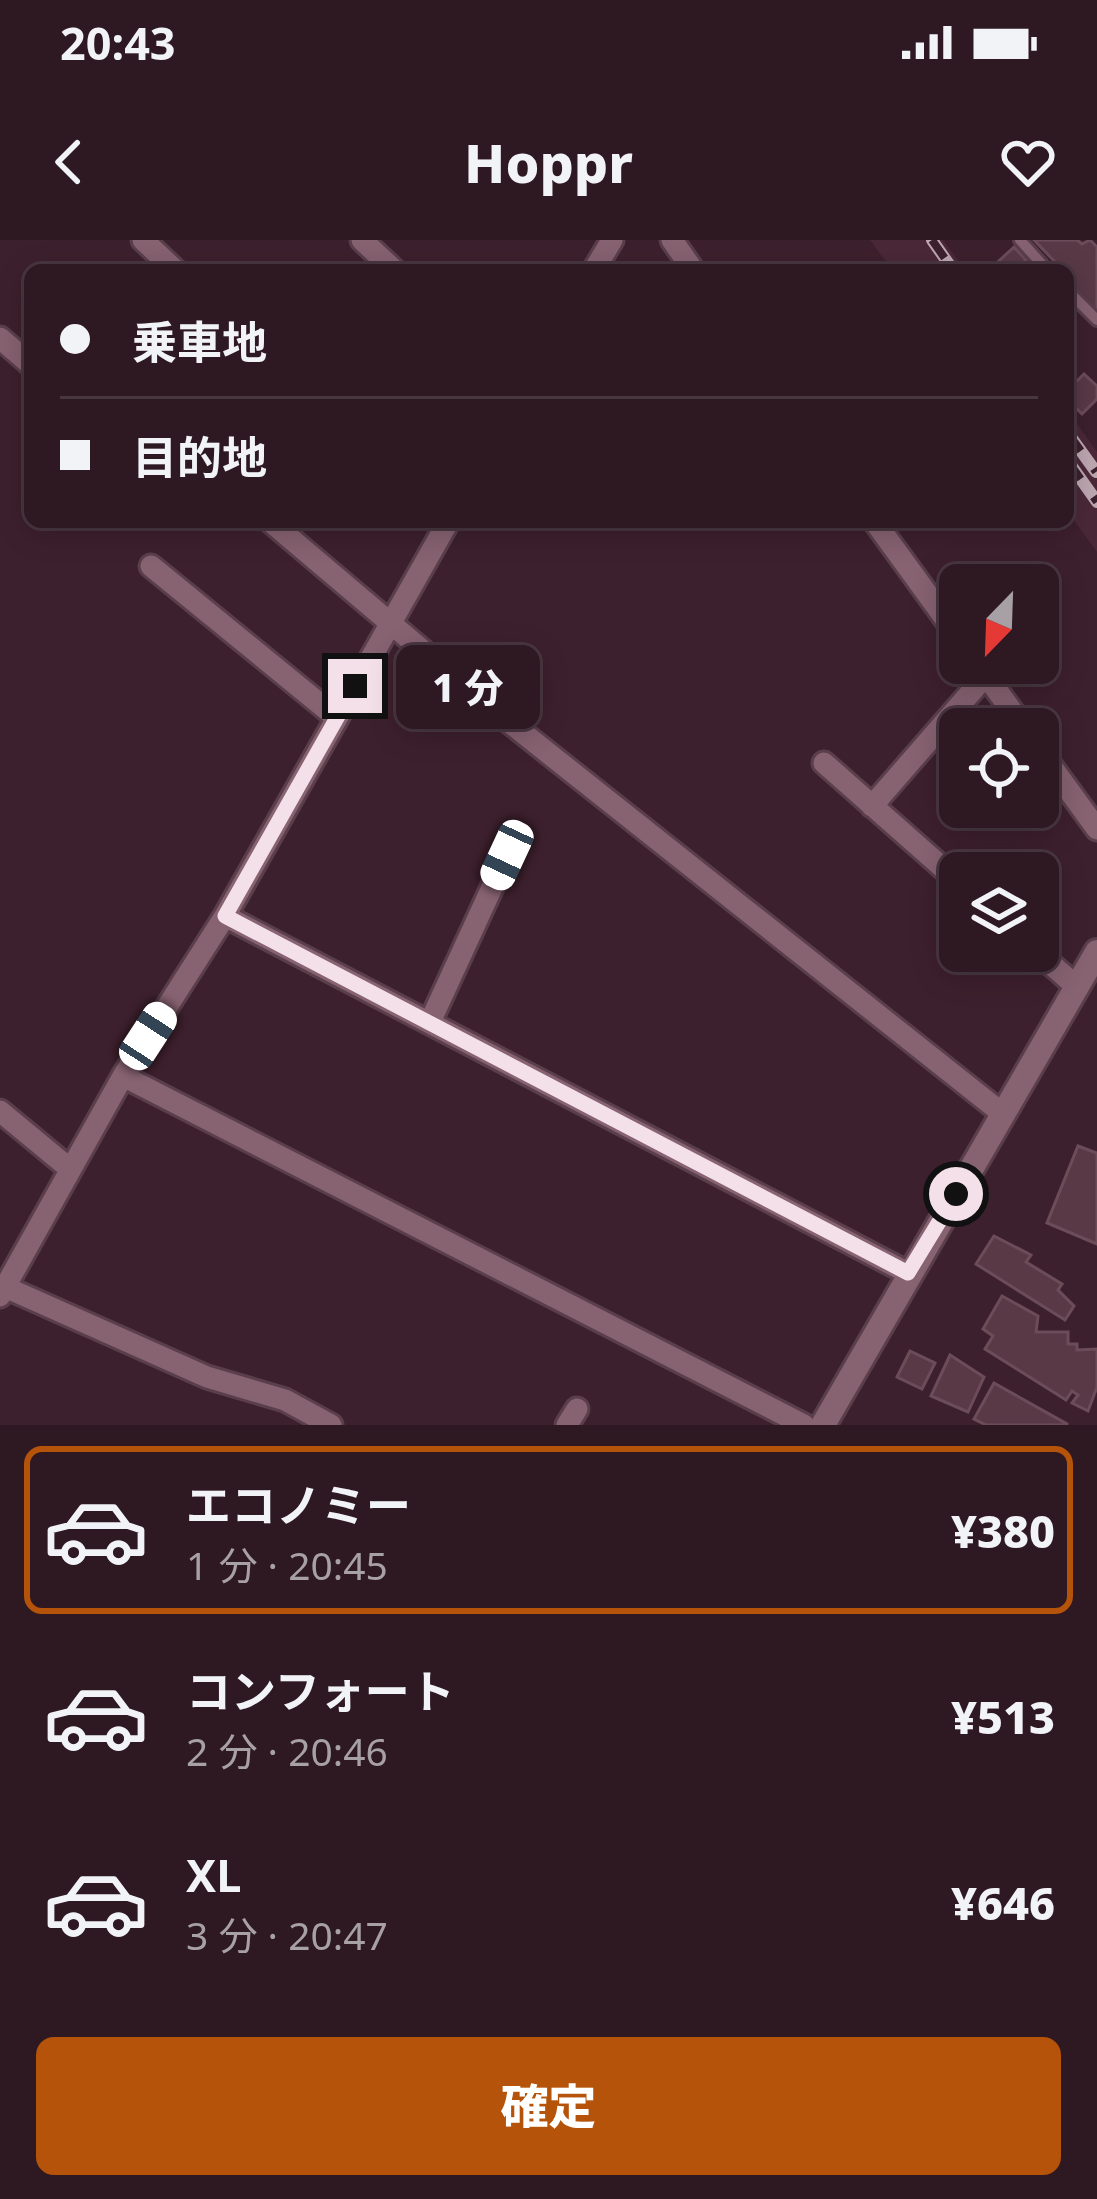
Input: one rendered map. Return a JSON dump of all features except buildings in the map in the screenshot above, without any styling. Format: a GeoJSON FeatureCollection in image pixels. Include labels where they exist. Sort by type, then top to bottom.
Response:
{"type":"FeatureCollection","features":[{"type":"Feature","properties":{"kind":"street"},"geometry":{"type":"LineString","coordinates":[[143,240],[169,264]]}},
{"type":"Feature","properties":{"kind":"street"},"geometry":{"type":"LineString","coordinates":[[362,240],[388,264]]}},
{"type":"Feature","properties":{"kind":"street"},"geometry":{"type":"LineString","coordinates":[[0,338],[24,359]]}},
{"type":"Feature","properties":{"kind":"street"},"geometry":{"type":"LineString","coordinates":[[279,528],[390,623],[1003,1114]]}},
{"type":"Feature","properties":{"kind":"street"},"geometry":{"type":"LineString","coordinates":[[331,1425],[285,1400],[207,1377],[2,1292],[123,1076],[225,916],[443,528]]}},
{"type":"Feature","properties":{"kind":"street"},"geometry":{"type":"LineString","coordinates":[[879,528],[939,611]]}},
{"type":"Feature","properties":{"kind":"street"},"geometry":{"type":"LineString","coordinates":[[152,566],[337,718]]}},
{"type":"Feature","properties":{"kind":"street"},"geometry":{"type":"LineString","coordinates":[[872,806],[970,684]]}},
{"type":"Feature","properties":{"kind":"street"},"geometry":{"type":"LineString","coordinates":[[824,763],[939,865]]}},
{"type":"Feature","properties":{"kind":"street"},"geometry":{"type":"LineString","coordinates":[[1059,777],[1097,830]]}},
{"type":"Feature","properties":{"kind":"street"},"geometry":{"type":"LineString","coordinates":[[430,1022],[507,855]]}},
{"type":"Feature","properties":{"kind":"street"},"geometry":{"type":"LineString","coordinates":[[225,916],[908,1273]]}},
{"type":"Feature","properties":{"kind":"street"},"geometry":{"type":"LineString","coordinates":[[823,1425],[1097,952]]}},
{"type":"Feature","properties":{"kind":"street"},"geometry":{"type":"LineString","coordinates":[[1059,971],[1077,987]]}},
{"type":"Feature","properties":{"kind":"street"},"geometry":{"type":"LineString","coordinates":[[123,1076],[804,1425]]}},
{"type":"Feature","properties":{"kind":"street"},"geometry":{"type":"LineString","coordinates":[[0,1111],[70,1169]]}},
{"type":"Feature","properties":{"kind":"lane"},"geometry":{"type":"LineString","coordinates":[[1020,240],[1042,264]]}},
{"type":"Feature","properties":{"kind":"lane"},"geometry":{"type":"LineString","coordinates":[[1074,297],[1097,320]]}},
{"type":"Feature","properties":{"kind":"shaded area"},"geometry":{"type":"Polygon","coordinates":[[[870,240],[943,240],[961,264],[888,264],[870,240]]]}},
{"type":"Feature","properties":{"kind":"shaded area"},"geometry":{"type":"Polygon","coordinates":[[[1074,419],[1097,452],[1097,552],[1074,520],[1074,419]]]}},
{"type":"Feature","properties":{"kind":"railway"},"geometry":{"type":"LineString","coordinates":[[932,240],[949,264]]}},
{"type":"Feature","properties":{"kind":"railway"},"geometry":{"type":"LineString","coordinates":[[1074,441],[1096,472]]}},
{"type":"Feature","properties":{"kind":"railway"},"geometry":{"type":"LineString","coordinates":[[1074,469],[1097,502]]}},
{"type":"Feature","properties":{"kind":"route"},"geometry":{"type":"LineString","coordinates":[[355,686],[225,916],[908,1273],[956,1194]]}}]}
